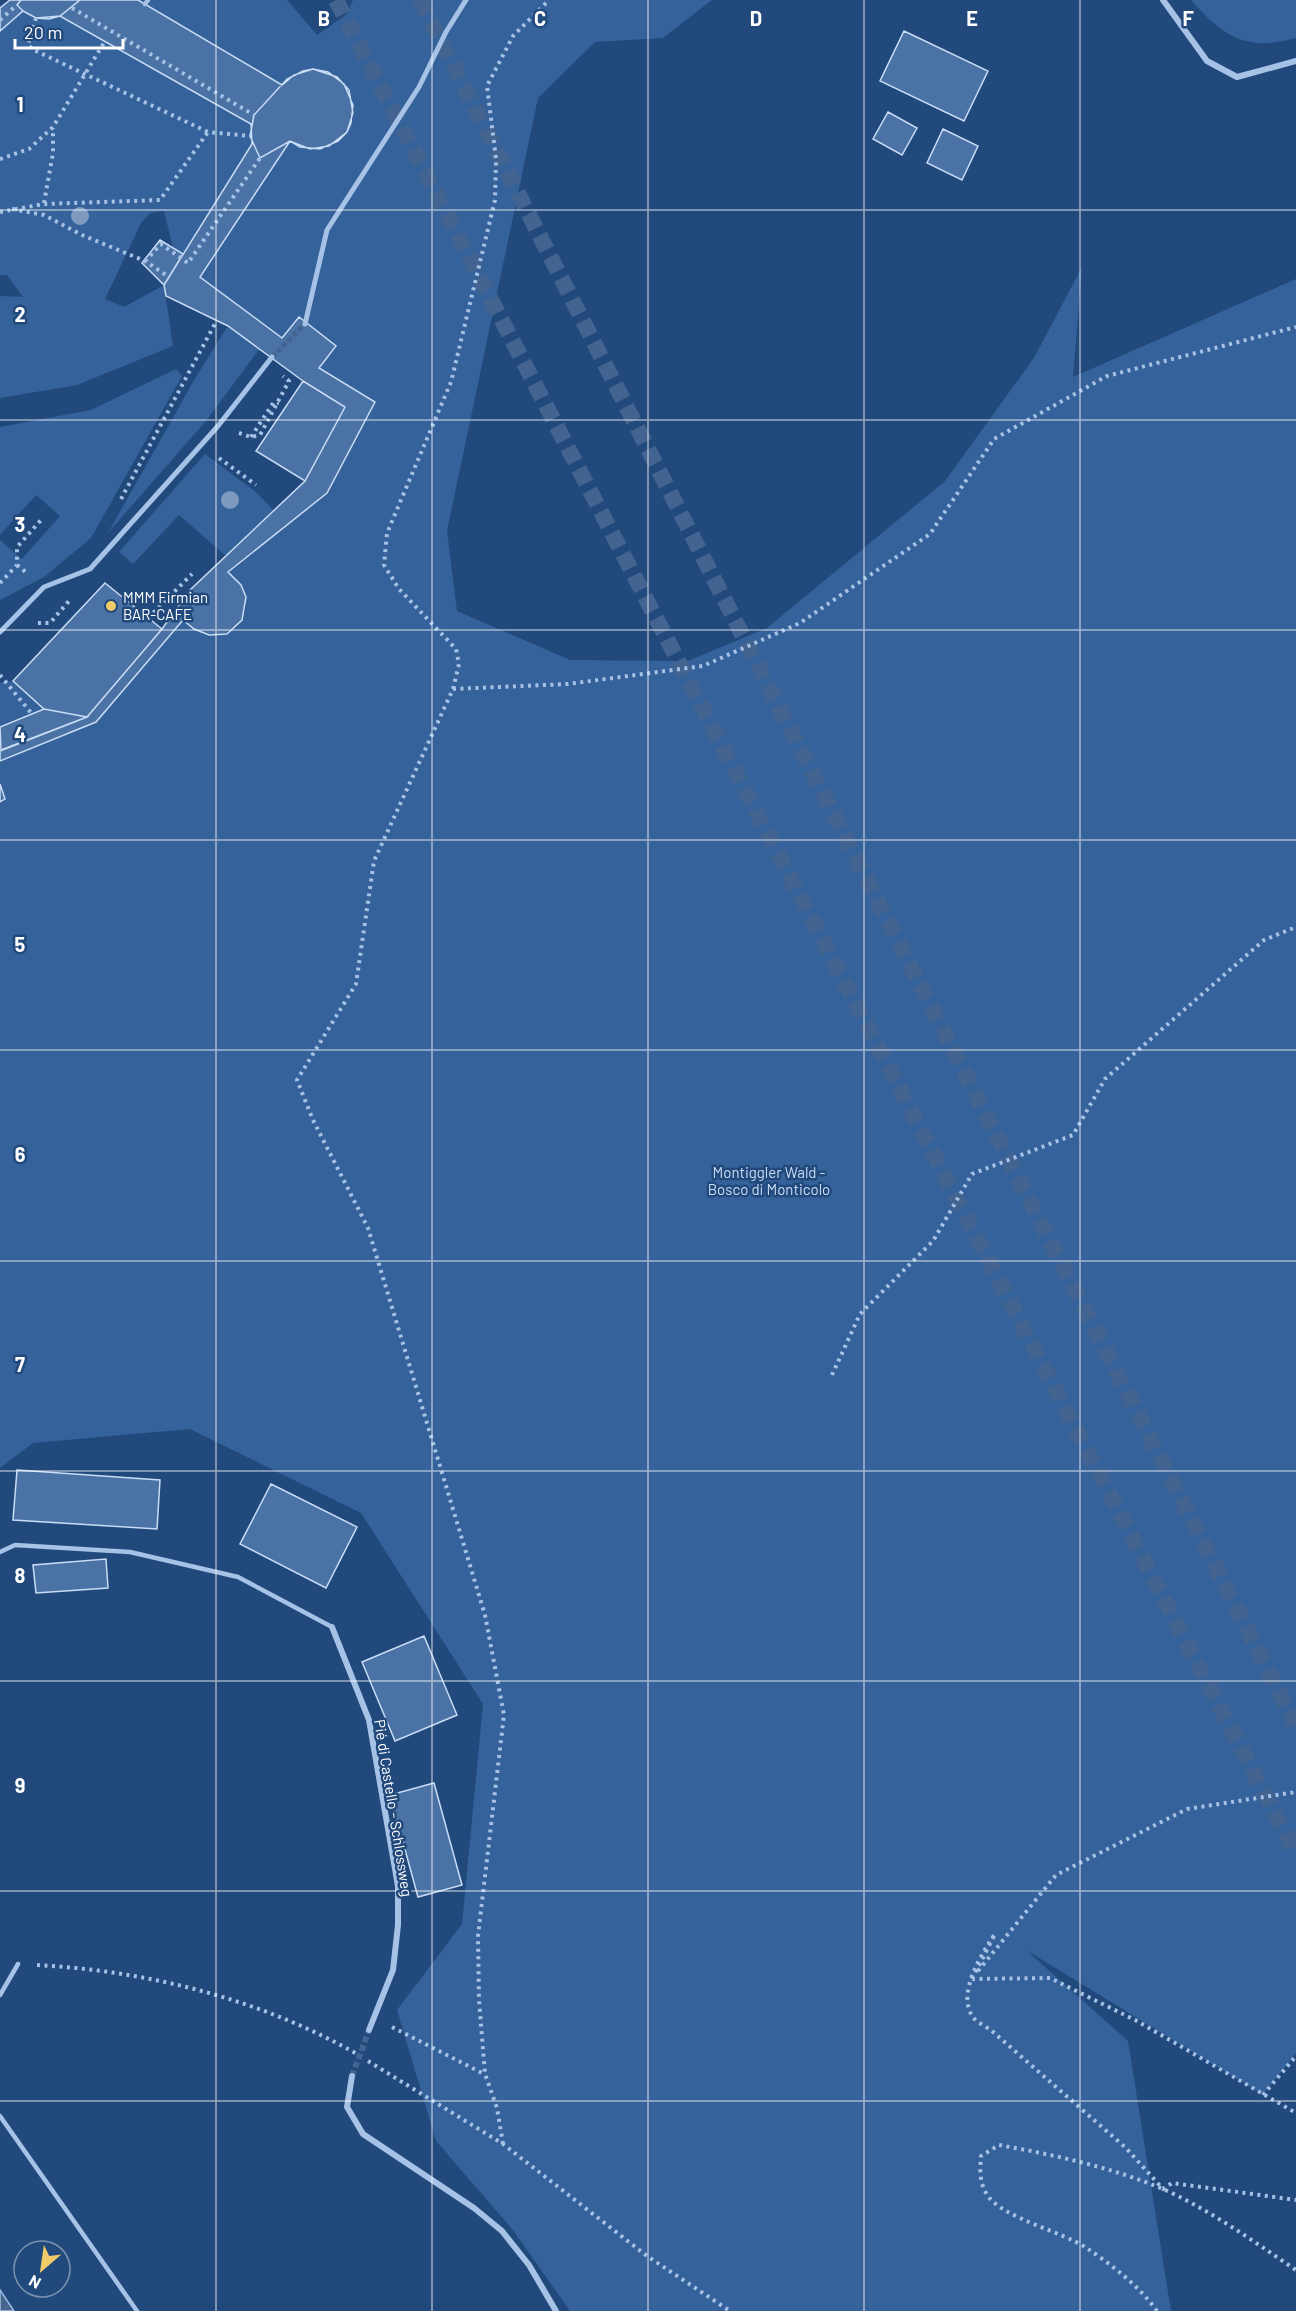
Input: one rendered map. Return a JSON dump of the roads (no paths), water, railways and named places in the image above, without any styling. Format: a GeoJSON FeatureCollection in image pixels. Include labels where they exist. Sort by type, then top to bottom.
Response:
{"type":"FeatureCollection","features":[{"type":"Feature","properties":{"kind":"street"},"geometry":{"type":"LineString","coordinates":[[305,324],[327,230],[419,87],[446,32],[466,0]]}},
{"type":"Feature","properties":{"kind":"street"},"geometry":{"type":"LineString","coordinates":[[1163,0],[1207,61],[1237,77],[1296,61]]}},
{"type":"Feature","properties":{"kind":"street"},"geometry":{"type":"LineString","coordinates":[[0,632],[44,587],[90,568],[202,444],[268,365],[272,357]]}},
{"type":"Feature","properties":{"kind":"street","name":"Pié di Castello - Schlossweg"},"geometry":{"type":"LineString","coordinates":[[332,1627],[369,1720],[398,1886],[398,1925],[393,1970],[369,2030]]}},
{"type":"Feature","properties":{"kind":"street"},"geometry":{"type":"LineString","coordinates":[[352,2076],[347,2107],[363,2134],[474,2208],[502,2231],[529,2265],[556,2311]]}},
{"type":"Feature","properties":{"kind":"lane"},"geometry":{"type":"LineString","coordinates":[[0,1552],[15,1545],[130,1552],[238,1577],[332,1627]]}},
{"type":"Feature","properties":{"kind":"lane"},"geometry":{"type":"LineString","coordinates":[[0,1995],[18,1965]]}},
{"type":"Feature","properties":{"kind":"lane"},"geometry":{"type":"LineString","coordinates":[[0,2116],[136,2311]]}},
{"type":"Feature","properties":{"kind":"tunnel"},"geometry":{"type":"LineString","coordinates":[[336,0],[1296,1854]]}},
{"type":"Feature","properties":{"kind":"tunnel"},"geometry":{"type":"LineString","coordinates":[[420,0],[1296,1725]]}},
{"type":"Feature","properties":{"kind":"tunnel"},"geometry":{"type":"LineString","coordinates":[[272,357],[305,324]]}},
{"type":"Feature","properties":{"kind":"tunnel"},"geometry":{"type":"LineString","coordinates":[[352,2076],[369,2030]]}},
{"type":"Feature","properties":{"kind":"place","name":"MMM Firmian BAR-CAFE"},"geometry":{"type":"Point","coordinates":[111,606]}},
{"type":"Feature","properties":{"kind":"park label","name":"Montiggler Wald - Bosco di Monticolo"},"geometry":{"type":"Point","coordinates":[769,1180]}}]}
